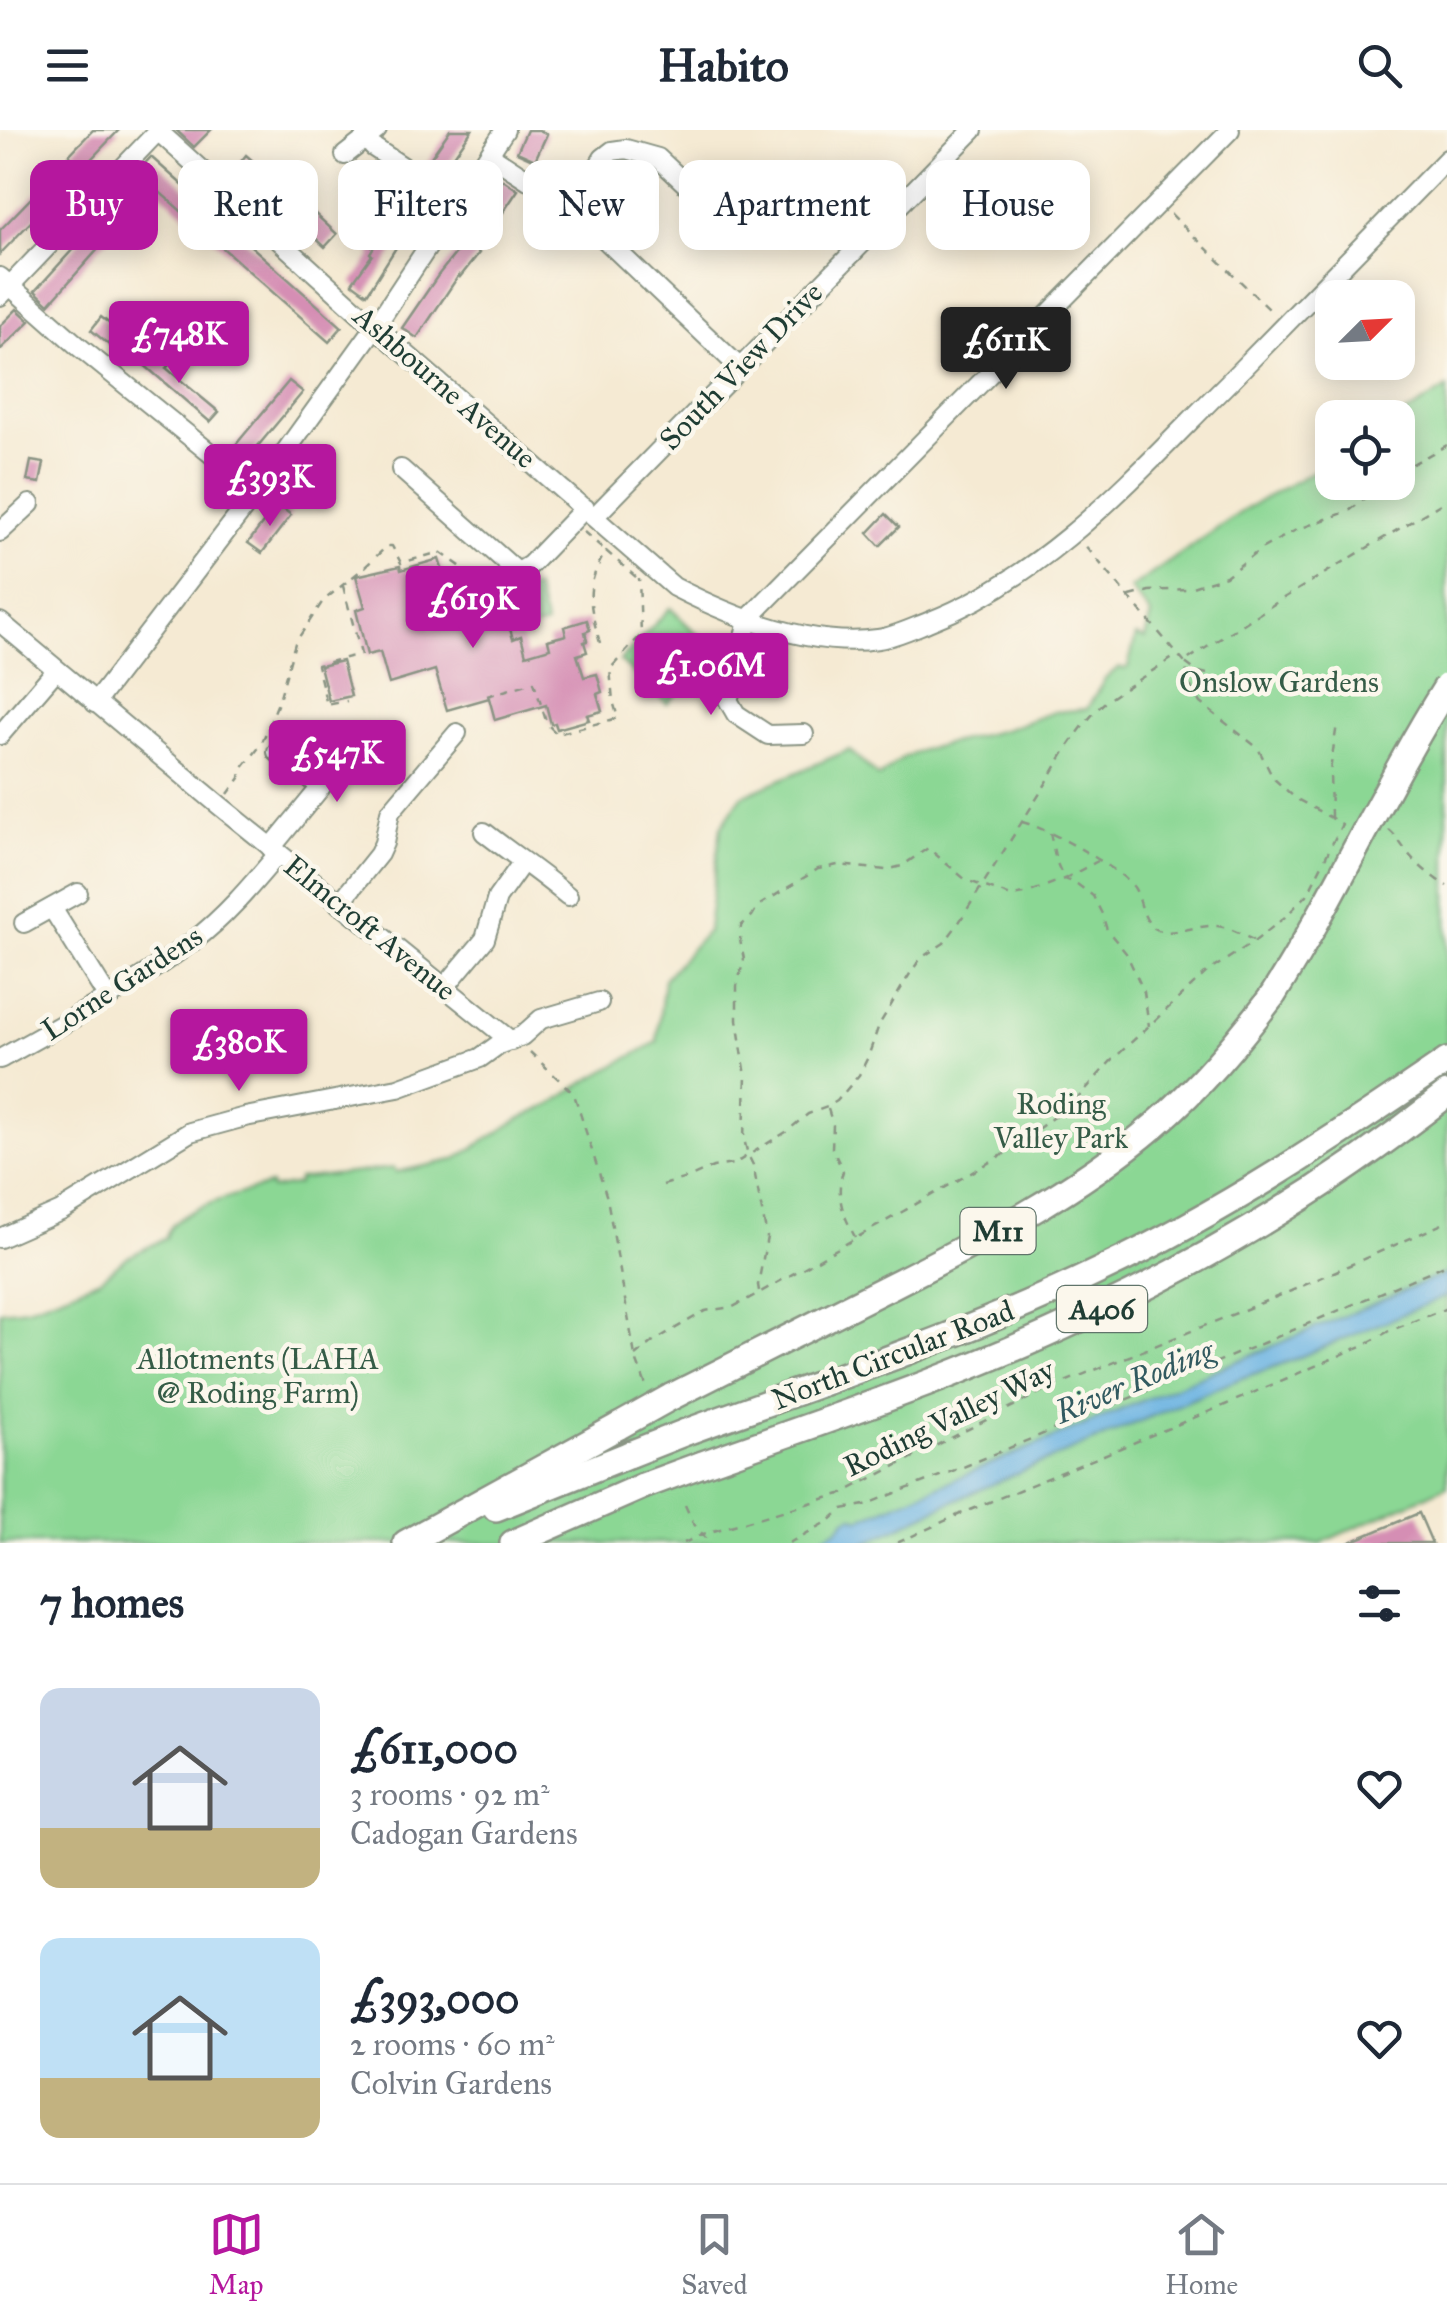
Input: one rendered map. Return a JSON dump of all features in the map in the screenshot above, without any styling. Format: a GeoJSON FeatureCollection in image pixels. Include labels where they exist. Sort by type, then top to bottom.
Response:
{"type":"FeatureCollection","features":[{"type":"Feature","properties":{"kind":"highway","name":"M11"},"geometry":{"type":"LineString","coordinates":[[406,1543],[671,1397],[1014,1223],[1070,1188],[1157,1124],[1216,1064],[1273,995],[1447,686]]}},
{"type":"Feature","properties":{"kind":"highway","name":"North Circular Road"},"geometry":{"type":"LineString","coordinates":[[419,1543],[630,1454],[904,1354],[1105,1269],[1276,1172],[1447,1061]]}},
{"type":"Feature","properties":{"kind":"highway","name":"North Circular Road"},"geometry":{"type":"LineString","coordinates":[[513,1543],[643,1486],[932,1381],[1118,1302],[1293,1203],[1447,1094]]}},
{"type":"Feature","properties":{"kind":"street"},"geometry":{"type":"LineString","coordinates":[[159,130],[3,286],[258,490]]}},
{"type":"Feature","properties":{"kind":"street","name":"Ashbourne Avenue"},"geometry":{"type":"LineString","coordinates":[[159,130],[375,327],[674,587],[748,619]]}},
{"type":"Feature","properties":{"kind":"street"},"geometry":{"type":"LineString","coordinates":[[487,160],[505,130]]}},
{"type":"Feature","properties":{"kind":"street","name":"South View Drive"},"geometry":{"type":"LineString","coordinates":[[400,469],[520,571],[590,512],[739,367],[973,130]]}},
{"type":"Feature","properties":{"kind":"street"},"geometry":{"type":"LineString","coordinates":[[804,734],[768,734],[736,714],[728,700],[748,619],[1230,130]]}},
{"type":"Feature","properties":{"kind":"street"},"geometry":{"type":"LineString","coordinates":[[345,156],[374,135],[405,160]]}},
{"type":"Feature","properties":{"kind":"street"},"geometry":{"type":"LineString","coordinates":[[602,160],[612,150],[626,150],[658,158],[679,178]]}},
{"type":"Feature","properties":{"kind":"street"},"geometry":{"type":"LineString","coordinates":[[490,155],[523,176]]}},
{"type":"Feature","properties":{"kind":"street"},"geometry":{"type":"LineString","coordinates":[[748,619],[818,639],[879,639],[961,610],[1030,566],[1075,533],[1447,159]]}},
{"type":"Feature","properties":{"kind":"street"},"geometry":{"type":"LineString","coordinates":[[94,703],[258,490],[427,250]]}},
{"type":"Feature","properties":{"kind":"street"},"geometry":{"type":"LineString","coordinates":[[616,250],[739,367]]}},
{"type":"Feature","properties":{"kind":"street"},"geometry":{"type":"LineString","coordinates":[[0,532],[30,504]]}},
{"type":"Feature","properties":{"kind":"street","name":"Elmcroft Avenue"},"geometry":{"type":"LineString","coordinates":[[0,622],[219,806],[511,1042]]}},
{"type":"Feature","properties":{"kind":"street"},"geometry":{"type":"LineString","coordinates":[[0,735],[56,670]]}},
{"type":"Feature","properties":{"kind":"street"},"geometry":{"type":"LineString","coordinates":[[339,904],[379,854],[390,812],[457,733]]}},
{"type":"Feature","properties":{"kind":"street","name":"Lorne Gardens"},"geometry":{"type":"LineString","coordinates":[[0,1059],[108,998],[194,940],[237,901],[321,788],[277,752],[290,736]]}},
{"type":"Feature","properties":{"kind":"street"},"geometry":{"type":"LineString","coordinates":[[484,832],[568,896]]}},
{"type":"Feature","properties":{"kind":"street"},"geometry":{"type":"LineString","coordinates":[[444,988],[485,939],[496,898],[522,862]]}},
{"type":"Feature","properties":{"kind":"street"},"geometry":{"type":"LineString","coordinates":[[24,923],[78,893]]}},
{"type":"Feature","properties":{"kind":"street"},"geometry":{"type":"LineString","coordinates":[[52,908],[108,998]]}},
{"type":"Feature","properties":{"kind":"street"},"geometry":{"type":"LineString","coordinates":[[0,1238],[61,1211],[190,1132],[244,1117],[398,1088],[480,1058],[532,1029],[541,1019],[599,1002]]}},
{"type":"Feature","properties":{"kind":"path"},"geometry":{"type":"LineString","coordinates":[[1159,203],[1285,325]]}},
{"type":"Feature","properties":{"kind":"path"},"geometry":{"type":"LineString","coordinates":[[1415,463],[1447,445]]}},
{"type":"Feature","properties":{"kind":"path"},"geometry":{"type":"LineString","coordinates":[[1128,597],[1148,591],[1186,589],[1226,576],[1261,549],[1296,530],[1349,512],[1364,500]]}},
{"type":"Feature","properties":{"kind":"path"},"geometry":{"type":"LineString","coordinates":[[1184,662],[1447,500]]}},
{"type":"Feature","properties":{"kind":"path"},"geometry":{"type":"LineString","coordinates":[[1075,533],[1184,662],[1208,674]]}},
{"type":"Feature","properties":{"kind":"path"},"geometry":{"type":"LineString","coordinates":[[219,806],[261,745],[295,643],[323,601],[386,546],[392,546],[401,563],[440,552],[494,590]]}},
{"type":"Feature","properties":{"kind":"path"},"geometry":{"type":"LineString","coordinates":[[487,696],[534,682],[548,724],[557,734],[618,718],[612,701],[610,669],[641,635],[641,606],[638,579],[606,551],[596,568],[590,594],[600,642]]}},
{"type":"Feature","properties":{"kind":"path"},"geometry":{"type":"LineString","coordinates":[[466,610],[516,575]]}},
{"type":"Feature","properties":{"kind":"path"},"geometry":{"type":"LineString","coordinates":[[343,584],[361,654],[317,665],[327,705],[347,701]]}},
{"type":"Feature","properties":{"kind":"path"},"geometry":{"type":"LineString","coordinates":[[662,1185],[734,1164],[808,1114],[837,1100],[858,1075],[879,1026],[921,958],[944,943],[984,885],[1060,758],[1108,700],[1178,655]]}},
{"type":"Feature","properties":{"kind":"path"},"geometry":{"type":"LineString","coordinates":[[635,1356],[705,1311],[733,1306],[759,1293],[1006,1153],[1077,1099],[1110,1062],[1207,972],[1286,917],[1307,896],[1342,824],[1295,798],[1273,778],[1258,748],[1200,703],[1184,662]]}},
{"type":"Feature","properties":{"kind":"path"},"geometry":{"type":"LineString","coordinates":[[1331,818],[1330,771],[1337,724]]}},
{"type":"Feature","properties":{"kind":"path"},"geometry":{"type":"LineString","coordinates":[[1022,822],[1050,831],[1133,885],[1149,924],[1158,931],[1217,926],[1254,940]]}},
{"type":"Feature","properties":{"kind":"path"},"geometry":{"type":"LineString","coordinates":[[1389,830],[1407,853],[1447,886]]}},
{"type":"Feature","properties":{"kind":"path"},"geometry":{"type":"LineString","coordinates":[[1050,831],[1064,879],[1093,896],[1106,930],[1126,954],[1144,992],[1149,1026]]}},
{"type":"Feature","properties":{"kind":"path"},"geometry":{"type":"LineString","coordinates":[[759,1293],[767,1237],[754,1165],[744,1139],[746,1076],[737,1020],[737,986],[744,960],[741,926],[758,906],[818,868],[838,865],[886,870],[902,866],[928,848],[966,880],[1011,896],[1064,879],[1099,861]]}},
{"type":"Feature","properties":{"kind":"path"},"geometry":{"type":"LineString","coordinates":[[511,1042],[531,1052],[574,1094],[607,1198],[635,1356],[646,1388]]}},
{"type":"Feature","properties":{"kind":"path"},"geometry":{"type":"LineString","coordinates":[[827,1107],[833,1125],[832,1148],[842,1170],[839,1200],[855,1237]]}},
{"type":"Feature","properties":{"kind":"path","name":"Roding Valley Way"},"geometry":{"type":"LineString","coordinates":[[684,1543],[841,1494],[1046,1390],[1291,1291],[1447,1222]]}},
{"type":"Feature","properties":{"kind":"path"},"geometry":{"type":"LineString","coordinates":[[789,1543],[843,1509],[865,1505],[968,1465],[1447,1264]]}},
{"type":"Feature","properties":{"kind":"path"},"geometry":{"type":"LineString","coordinates":[[897,1543],[1447,1308]]}},
{"type":"Feature","properties":{"kind":"path"},"geometry":{"type":"LineString","coordinates":[[685,1505],[693,1523],[710,1543]]}},
{"type":"Feature","properties":{"kind":"green space","name":"Roding Valley Park"},"geometry":{"type":"Polygon","coordinates":[[[1447,388],[1447,1486],[1321,1543],[0,1543],[0,1311],[27,1308],[100,1279],[126,1258],[166,1238],[180,1219],[227,1198],[270,1185],[271,1189],[298,1184],[298,1179],[394,1168],[396,1172],[454,1160],[657,1042],[664,979],[708,930],[721,827],[742,796],[849,750],[879,777],[904,757],[922,750],[1007,729],[1054,712],[1087,709],[1105,679],[1119,667],[1128,667],[1136,636],[1145,639],[1151,615],[1130,589],[1247,508],[1315,470],[1315,500],[1415,500],[1415,408],[1447,388]]]}},
{"type":"Feature","properties":{"kind":"green space"},"geometry":{"type":"Polygon","coordinates":[[[535,588],[546,625],[517,633],[506,597],[535,588]]]}},
{"type":"Feature","properties":{"kind":"green space"},"geometry":{"type":"Polygon","coordinates":[[[670,608],[716,652],[667,704],[620,661],[670,608]]]}},
{"type":"Feature","properties":{"kind":"water"},"geometry":{"type":"Polygon","coordinates":[[[1447,1273],[1447,1296],[1239,1379],[953,1501],[865,1543],[810,1543],[838,1529],[852,1516],[860,1519],[1447,1273]]]}},
{"type":"Feature","properties":{"kind":"building"},"geometry":{"type":"Polygon","coordinates":[[[93,130],[119,130],[90,160],[68,160],[93,130]]]}},
{"type":"Feature","properties":{"kind":"building"},"geometry":{"type":"Polygon","coordinates":[[[176,130],[211,130],[194,147],[176,130]]]}},
{"type":"Feature","properties":{"kind":"building"},"geometry":{"type":"Polygon","coordinates":[[[450,130],[472,130],[451,160],[429,160],[450,130]]]}},
{"type":"Feature","properties":{"kind":"building"},"geometry":{"type":"Polygon","coordinates":[[[527,130],[547,134],[535,160],[517,152],[527,130]]]}},
{"type":"Feature","properties":{"kind":"building"},"geometry":{"type":"Polygon","coordinates":[[[158,163],[178,181],[178,208],[158,191],[158,163]]]}},
{"type":"Feature","properties":{"kind":"building"},"geometry":{"type":"Polygon","coordinates":[[[503,180],[518,190],[503,212],[503,180]]]}},
{"type":"Feature","properties":{"kind":"building"},"geometry":{"type":"Polygon","coordinates":[[[30,199],[30,223],[0,254],[0,230],[30,199]]]}},
{"type":"Feature","properties":{"kind":"building"},"geometry":{"type":"Polygon","coordinates":[[[318,216],[337,234],[325,247],[318,240],[318,216]]]}},
{"type":"Feature","properties":{"kind":"building"},"geometry":{"type":"Polygon","coordinates":[[[72,250],[97,250],[49,304],[35,291],[72,250]]]}},
{"type":"Feature","properties":{"kind":"building"},"geometry":{"type":"Polygon","coordinates":[[[225,250],[255,250],[342,327],[329,342],[225,250]]]}},
{"type":"Feature","properties":{"kind":"building"},"geometry":{"type":"Polygon","coordinates":[[[394,250],[367,294],[352,283],[370,253],[394,250]]]}},
{"type":"Feature","properties":{"kind":"building"},"geometry":{"type":"Polygon","coordinates":[[[458,250],[478,250],[417,338],[402,328],[458,250]]]}},
{"type":"Feature","properties":{"kind":"building"},"geometry":{"type":"Polygon","coordinates":[[[17,309],[30,321],[0,350],[0,326],[17,309]]]}},
{"type":"Feature","properties":{"kind":"building"},"geometry":{"type":"Polygon","coordinates":[[[101,317],[143,350],[132,364],[91,330],[101,317]]]}},
{"type":"Feature","properties":{"kind":"building"},"geometry":{"type":"Polygon","coordinates":[[[152,351],[169,365],[166,368],[219,412],[210,422],[142,363],[152,351]]]}},
{"type":"Feature","properties":{"kind":"building"},"geometry":{"type":"Polygon","coordinates":[[[289,381],[303,392],[247,459],[233,448],[289,381]]]}},
{"type":"Feature","properties":{"kind":"building"},"geometry":{"type":"Polygon","coordinates":[[[31,461],[44,463],[40,483],[27,481],[31,461]]]}},
{"type":"Feature","properties":{"kind":"building"},"geometry":{"type":"Polygon","coordinates":[[[277,504],[291,515],[262,553],[248,543],[277,504]]]}},
{"type":"Feature","properties":{"kind":"building"},"geometry":{"type":"Polygon","coordinates":[[[886,514],[899,527],[880,546],[868,533],[886,514]]]}},
{"type":"Feature","properties":{"kind":"building"},"geometry":{"type":"Polygon","coordinates":[[[439,559],[448,588],[421,596],[430,628],[505,612],[513,639],[521,636],[526,655],[550,648],[548,640],[566,635],[564,627],[587,620],[587,652],[577,655],[584,677],[597,674],[602,711],[587,715],[589,720],[557,729],[555,723],[551,724],[546,705],[495,720],[489,698],[447,710],[435,670],[389,684],[380,652],[367,655],[356,610],[365,607],[356,576],[400,566],[401,570],[439,559]]]}},
{"type":"Feature","properties":{"kind":"building"},"geometry":{"type":"Polygon","coordinates":[[[342,661],[351,696],[329,701],[320,666],[342,661]]]}},
{"type":"Feature","properties":{"kind":"building"},"geometry":{"type":"Polygon","coordinates":[[[1419,1513],[1432,1543],[1348,1543],[1419,1513]]]}},
{"type":"Feature","properties":{"kind":"park label","name":"Onslow Gardens"},"geometry":{"type":"Point","coordinates":[1279,682]}},
{"type":"Feature","properties":{"kind":"park label","name":"Allotments (LAHA @ Roding Farm)"},"geometry":{"type":"Point","coordinates":[258,1376]}},
{"type":"Feature","properties":{"kind":"water label","name":"River Roding"},"geometry":{"type":"Point","coordinates":[1134,1381]}}]}
